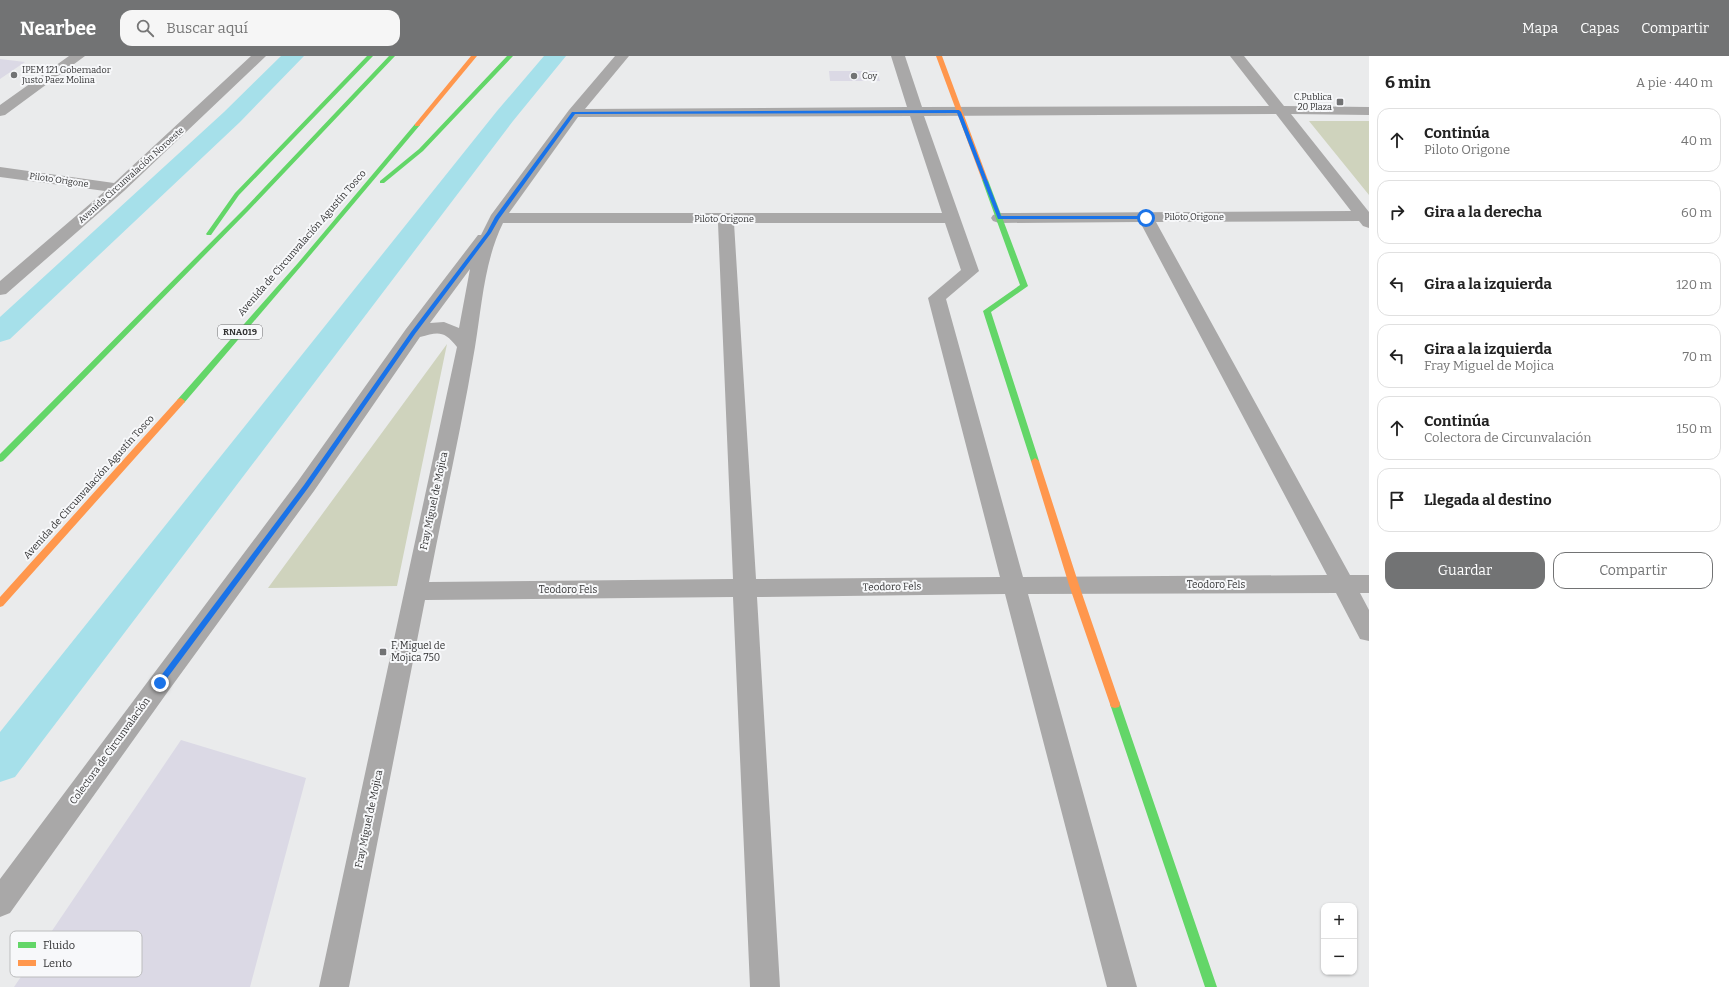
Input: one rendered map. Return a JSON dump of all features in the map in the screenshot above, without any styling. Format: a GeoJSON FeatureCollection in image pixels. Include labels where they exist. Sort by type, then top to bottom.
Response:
{"type":"FeatureCollection","features":[{"type":"Feature","properties":{"kind":"main road"},"geometry":{"type":"LineString","coordinates":[[173,287],[237,194],[370,56]]}},
{"type":"Feature","properties":{"kind":"main road"},"geometry":{"type":"LineString","coordinates":[[0,459],[173,287],[392,56]]}},
{"type":"Feature","properties":{"kind":"main road","name":"Avenida de Circunvalación Agustín Tosco"},"geometry":{"type":"LineString","coordinates":[[0,604],[132,456],[341,216],[474,56]]}},
{"type":"Feature","properties":{"kind":"main road"},"geometry":{"type":"LineString","coordinates":[[341,216],[421,150],[510,56]]}},
{"type":"Feature","properties":{"kind":"main road"},"geometry":{"type":"LineString","coordinates":[[939,56],[1024,286],[987,311],[1074,585],[1211,987]]}},
{"type":"Feature","properties":{"kind":"street"},"geometry":{"type":"LineString","coordinates":[[0,112],[78,56]]}},
{"type":"Feature","properties":{"kind":"street","name":"Avenida Circunvalación Noroeste"},"geometry":{"type":"LineString","coordinates":[[0,290],[118,188],[259,56]]}},
{"type":"Feature","properties":{"kind":"street","name":"Fray Miguel de Mojica"},"geometry":{"type":"LineString","coordinates":[[334,987],[466,346],[475,288],[493,225],[574,112],[622,56]]}},
{"type":"Feature","properties":{"kind":"street"},"geometry":{"type":"LineString","coordinates":[[898,56],[970,271],[937,298],[1122,987]]}},
{"type":"Feature","properties":{"kind":"street"},"geometry":{"type":"LineString","coordinates":[[1237,56],[1366,219]]}},
{"type":"Feature","properties":{"kind":"street"},"geometry":{"type":"LineString","coordinates":[[574,112],[1369,111]]}},
{"type":"Feature","properties":{"kind":"street","name":"Piloto Origone"},"geometry":{"type":"LineString","coordinates":[[0,172],[118,188]]}},
{"type":"Feature","properties":{"kind":"street","name":"Piloto Origone"},"geometry":{"type":"LineString","coordinates":[[493,225],[726,219],[952,218]]}},
{"type":"Feature","properties":{"kind":"street","name":"Piloto Origone"},"geometry":{"type":"LineString","coordinates":[[999,218],[1366,219]]}},
{"type":"Feature","properties":{"kind":"street"},"geometry":{"type":"LineString","coordinates":[[1146,218],[1369,632]]}},
{"type":"Feature","properties":{"kind":"street"},"geometry":{"type":"LineString","coordinates":[[726,219],[765,987]]}},
{"type":"Feature","properties":{"kind":"street","name":"Colectora de Circunvalación"},"geometry":{"type":"LineString","coordinates":[[0,902],[164,676],[306,486],[413,333],[493,225]]}},
{"type":"Feature","properties":{"kind":"street"},"geometry":{"type":"LineString","coordinates":[[413,333],[434,327],[453,331],[466,346]]}},
{"type":"Feature","properties":{"kind":"street","name":"Teodoro Fels"},"geometry":{"type":"LineString","coordinates":[[416,591],[745,589],[1013,585],[1369,584]]}},
{"type":"Feature","properties":{"kind":"green space"},"geometry":{"type":"Polygon","coordinates":[[[1309,121],[1369,121],[1369,195],[1309,121]]]}},
{"type":"Feature","properties":{"kind":"green space"},"geometry":{"type":"Polygon","coordinates":[[[447,344],[397,586],[268,588],[447,344]]]}},
{"type":"Feature","properties":{"kind":"building"},"geometry":{"type":"Polygon","coordinates":[[[0,59],[25,62],[0,79],[0,59]]]}},
{"type":"Feature","properties":{"kind":"building","name":"Coy"},"geometry":{"type":"Polygon","coordinates":[[[829,71],[877,71],[880,81],[830,81],[829,71]]]}},
{"type":"Feature","properties":{"kind":"building"},"geometry":{"type":"Polygon","coordinates":[[[181,740],[306,778],[250,987],[14,987],[21,977],[142,977],[142,931],[52,931],[181,740]]]}},
{"type":"Feature","properties":{"kind":"waterway"},"geometry":{"type":"LineString","coordinates":[[0,333],[232,117],[293,56]]}},
{"type":"Feature","properties":{"kind":"waterway"},"geometry":{"type":"LineString","coordinates":[[0,764],[505,116],[555,56]]}},
{"type":"Feature","properties":{"kind":"traffic: fast"},"geometry":{"type":"LineString","coordinates":[[209,234],[237,194],[370,56]]}},
{"type":"Feature","properties":{"kind":"traffic: fast"},"geometry":{"type":"LineString","coordinates":[[0,459],[247,209],[392,56]]}},
{"type":"Feature","properties":{"kind":"traffic: fast"},"geometry":{"type":"LineString","coordinates":[[382,182],[421,150],[510,56]]}},
{"type":"Feature","properties":{"kind":"traffic: fast"},"geometry":{"type":"LineString","coordinates":[[181,401],[300,264],[417,125]]}},
{"type":"Feature","properties":{"kind":"traffic: fast"},"geometry":{"type":"LineString","coordinates":[[985,180],[1024,286],[987,311],[1035,461]]}},
{"type":"Feature","properties":{"kind":"traffic: fast"},"geometry":{"type":"LineString","coordinates":[[1115,704],[1211,987]]}},
{"type":"Feature","properties":{"kind":"traffic: slow"},"geometry":{"type":"LineString","coordinates":[[417,125],[474,56]]}},
{"type":"Feature","properties":{"kind":"traffic: slow"},"geometry":{"type":"LineString","coordinates":[[939,56],[985,180]]}},
{"type":"Feature","properties":{"kind":"traffic: slow"},"geometry":{"type":"LineString","coordinates":[[0,603],[181,401]]}},
{"type":"Feature","properties":{"kind":"traffic: slow"},"geometry":{"type":"LineString","coordinates":[[1035,461],[1074,585],[1115,704]]}},
{"type":"Feature","properties":{"kind":"place","name":"IPEM 121 Gobernador Justo Paez Molina"},"geometry":{"type":"Point","coordinates":[14,75]}},
{"type":"Feature","properties":{"kind":"place","name":"Coy"},"geometry":{"type":"Point","coordinates":[854,76]}},
{"type":"Feature","properties":{"kind":"place","name":"C.Publica 20 Plaza"},"geometry":{"type":"Point","coordinates":[1340,102]}},
{"type":"Feature","properties":{"kind":"place","name":"F. Miguel de Mojica 750"},"geometry":{"type":"Point","coordinates":[383,652]}},
{"type":"Feature","properties":{"kind":"route"},"geometry":{"type":"LineString","coordinates":[[160,683],[306,486],[413,333],[489,232],[497,218],[574,112],[959,112],[999,218],[1146,218]]}}]}
